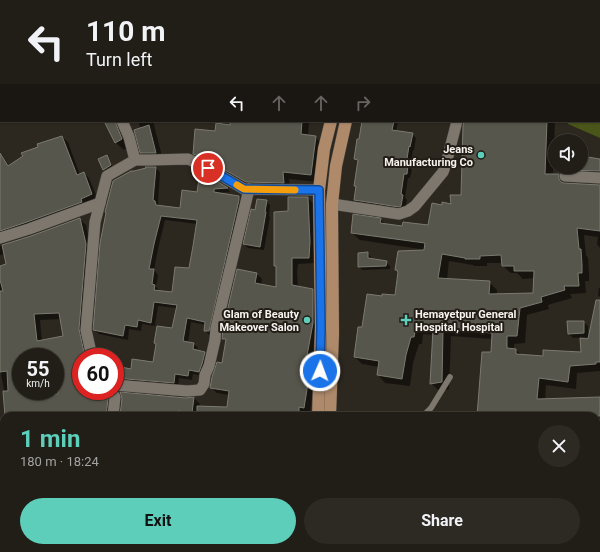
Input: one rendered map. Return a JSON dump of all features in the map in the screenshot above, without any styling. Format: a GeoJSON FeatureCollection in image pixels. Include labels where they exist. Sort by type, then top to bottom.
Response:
{"type":"FeatureCollection","features":[{"type":"Feature","properties":{"kind":"main road"},"geometry":{"type":"LineString","coordinates":[[318,412],[321,327],[319,190],[324,148],[331,122]]}},
{"type":"Feature","properties":{"kind":"main road"},"geometry":{"type":"LineString","coordinates":[[330,412],[333,334],[332,204],[336,166],[346,122]]}},
{"type":"Feature","properties":{"kind":"street"},"geometry":{"type":"LineString","coordinates":[[122,122],[130,137],[135,160]]}},
{"type":"Feature","properties":{"kind":"street"},"geometry":{"type":"LineString","coordinates":[[332,204],[399,214],[408,211],[415,206],[443,172],[457,122]]}},
{"type":"Feature","properties":{"kind":"street"},"geometry":{"type":"LineString","coordinates":[[90,348],[86,330],[95,222],[107,176],[135,160],[188,159],[208,168],[244,189],[319,190]]}},
{"type":"Feature","properties":{"kind":"street"},"geometry":{"type":"LineString","coordinates":[[565,176],[600,178]]}},
{"type":"Feature","properties":{"kind":"street"},"geometry":{"type":"LineString","coordinates":[[124,386],[187,391],[200,390],[204,384],[249,189]]}},
{"type":"Feature","properties":{"kind":"street"},"geometry":{"type":"LineString","coordinates":[[0,238],[100,203]]}},
{"type":"Feature","properties":{"kind":"street"},"geometry":{"type":"LineString","coordinates":[[113,412],[114,400]]}},
{"type":"Feature","properties":{"kind":"lane"},"geometry":{"type":"LineString","coordinates":[[427,412],[450,377]]}},
{"type":"Feature","properties":{"kind":"shaded area"},"geometry":{"type":"Polygon","coordinates":[[[568,122],[600,122],[600,138],[568,124],[568,122]]]}},
{"type":"Feature","properties":{"kind":"building"},"geometry":{"type":"Polygon","coordinates":[[[104,122],[115,122],[122,139],[115,143],[104,122]]]}},
{"type":"Feature","properties":{"kind":"building"},"geometry":{"type":"Polygon","coordinates":[[[230,122],[302,122],[301,134],[316,136],[311,175],[283,172],[284,183],[246,182],[211,162],[212,156],[193,154],[195,129],[215,131],[216,123],[230,125],[230,122]]]}},
{"type":"Feature","properties":{"kind":"building"},"geometry":{"type":"Polygon","coordinates":[[[362,122],[394,122],[392,130],[413,133],[406,165],[408,165],[407,174],[404,174],[401,206],[399,207],[354,200],[356,186],[354,186],[358,160],[354,159],[357,139],[359,139],[362,122]]]}},
{"type":"Feature","properties":{"kind":"building"},"geometry":{"type":"Polygon","coordinates":[[[464,122],[547,122],[545,174],[559,174],[559,179],[564,183],[600,185],[600,231],[577,228],[582,265],[582,273],[578,273],[579,286],[564,286],[565,290],[541,297],[542,302],[520,308],[517,336],[507,336],[507,348],[516,349],[516,354],[543,356],[543,350],[581,352],[580,338],[588,339],[596,300],[600,300],[600,362],[596,362],[596,364],[570,366],[568,382],[539,378],[537,399],[600,397],[600,412],[477,412],[482,352],[491,352],[492,333],[443,329],[442,382],[430,384],[433,329],[416,327],[414,337],[411,337],[406,355],[402,379],[377,375],[379,361],[354,357],[358,327],[362,327],[367,294],[382,296],[382,294],[395,295],[398,272],[395,270],[398,251],[424,250],[425,243],[351,233],[353,214],[381,218],[380,223],[402,226],[403,222],[428,225],[432,203],[442,205],[442,202],[451,204],[450,195],[461,195],[464,122]],[[442,254],[438,278],[490,281],[489,294],[533,293],[534,271],[514,271],[514,266],[502,266],[501,255],[480,256],[480,259],[465,259],[442,254]]]}},
{"type":"Feature","properties":{"kind":"building"},"geometry":{"type":"Polygon","coordinates":[[[149,125],[156,153],[140,153],[134,130],[149,125]]]}},
{"type":"Feature","properties":{"kind":"building"},"geometry":{"type":"Polygon","coordinates":[[[62,136],[77,175],[84,172],[92,194],[81,199],[82,202],[0,231],[0,153],[8,166],[23,156],[21,153],[38,147],[37,144],[62,136]]]}},
{"type":"Feature","properties":{"kind":"building"},"geometry":{"type":"Polygon","coordinates":[[[107,155],[111,165],[103,170],[98,159],[107,155]]]}},
{"type":"Feature","properties":{"kind":"building"},"geometry":{"type":"Polygon","coordinates":[[[588,157],[600,159],[600,171],[588,171],[588,157]]]}},
{"type":"Feature","properties":{"kind":"building"},"geometry":{"type":"Polygon","coordinates":[[[145,167],[156,167],[153,200],[155,201],[156,205],[180,208],[182,190],[197,192],[200,173],[205,174],[228,188],[214,189],[214,192],[239,196],[209,331],[204,331],[205,322],[187,318],[183,341],[194,343],[193,349],[205,352],[202,364],[199,372],[189,370],[188,376],[175,374],[174,383],[124,379],[124,368],[131,369],[132,359],[153,362],[157,326],[172,328],[177,305],[154,302],[151,323],[138,320],[137,327],[125,325],[123,336],[93,330],[100,243],[105,212],[113,181],[131,171],[146,168],[145,167]],[[161,216],[149,269],[154,269],[152,284],[155,285],[154,290],[172,292],[175,267],[189,268],[197,220],[161,216]]]}},
{"type":"Feature","properties":{"kind":"building"},"geometry":{"type":"Polygon","coordinates":[[[288,197],[308,197],[310,242],[309,258],[292,258],[292,285],[313,289],[313,323],[306,361],[309,361],[305,382],[308,383],[304,408],[299,407],[299,412],[197,412],[197,406],[227,407],[229,391],[210,388],[217,362],[222,363],[226,339],[222,339],[223,329],[237,269],[257,273],[255,283],[276,287],[276,266],[274,266],[274,212],[288,211],[288,197]]]}},
{"type":"Feature","properties":{"kind":"building"},"geometry":{"type":"Polygon","coordinates":[[[257,199],[267,200],[260,247],[243,244],[251,209],[255,210],[257,199]]]}},
{"type":"Feature","properties":{"kind":"building"},"geometry":{"type":"Polygon","coordinates":[[[80,218],[86,244],[79,329],[83,348],[72,348],[72,400],[108,400],[106,412],[5,412],[3,391],[8,391],[7,371],[0,372],[0,291],[3,291],[0,280],[0,266],[6,264],[2,245],[80,218]],[[59,313],[34,314],[37,341],[63,336],[59,313]]]}},
{"type":"Feature","properties":{"kind":"building"},"geometry":{"type":"Polygon","coordinates":[[[368,252],[368,258],[387,261],[386,266],[358,267],[358,253],[368,252]]]}},
{"type":"Feature","properties":{"kind":"building"},"geometry":{"type":"Polygon","coordinates":[[[567,321],[584,321],[584,333],[568,334],[567,321]]]}},
{"type":"Feature","properties":{"kind":"building"},"geometry":{"type":"Polygon","coordinates":[[[124,392],[186,398],[194,397],[192,412],[120,412],[122,400],[124,400],[124,392]]]}},
{"type":"Feature","properties":{"kind":"slow traffic"},"geometry":{"type":"LineString","coordinates":[[237,185],[244,189],[295,190]]}},
{"type":"Feature","properties":{"kind":"place","name":"Jeans Manufacturing Co"},"geometry":{"type":"Point","coordinates":[481,155]}},
{"type":"Feature","properties":{"kind":"place","name":"Glam of Beauty Makeover Salon"},"geometry":{"type":"Point","coordinates":[307,320]}},
{"type":"Feature","properties":{"kind":"place","name":"Hemayetpur General Hospital, Hospital"},"geometry":{"type":"Point","coordinates":[406,320]}},
{"type":"Feature","properties":{"kind":"route"},"geometry":{"type":"LineString","coordinates":[[208,168],[244,189],[319,190],[321,327],[320,371]]}}]}
